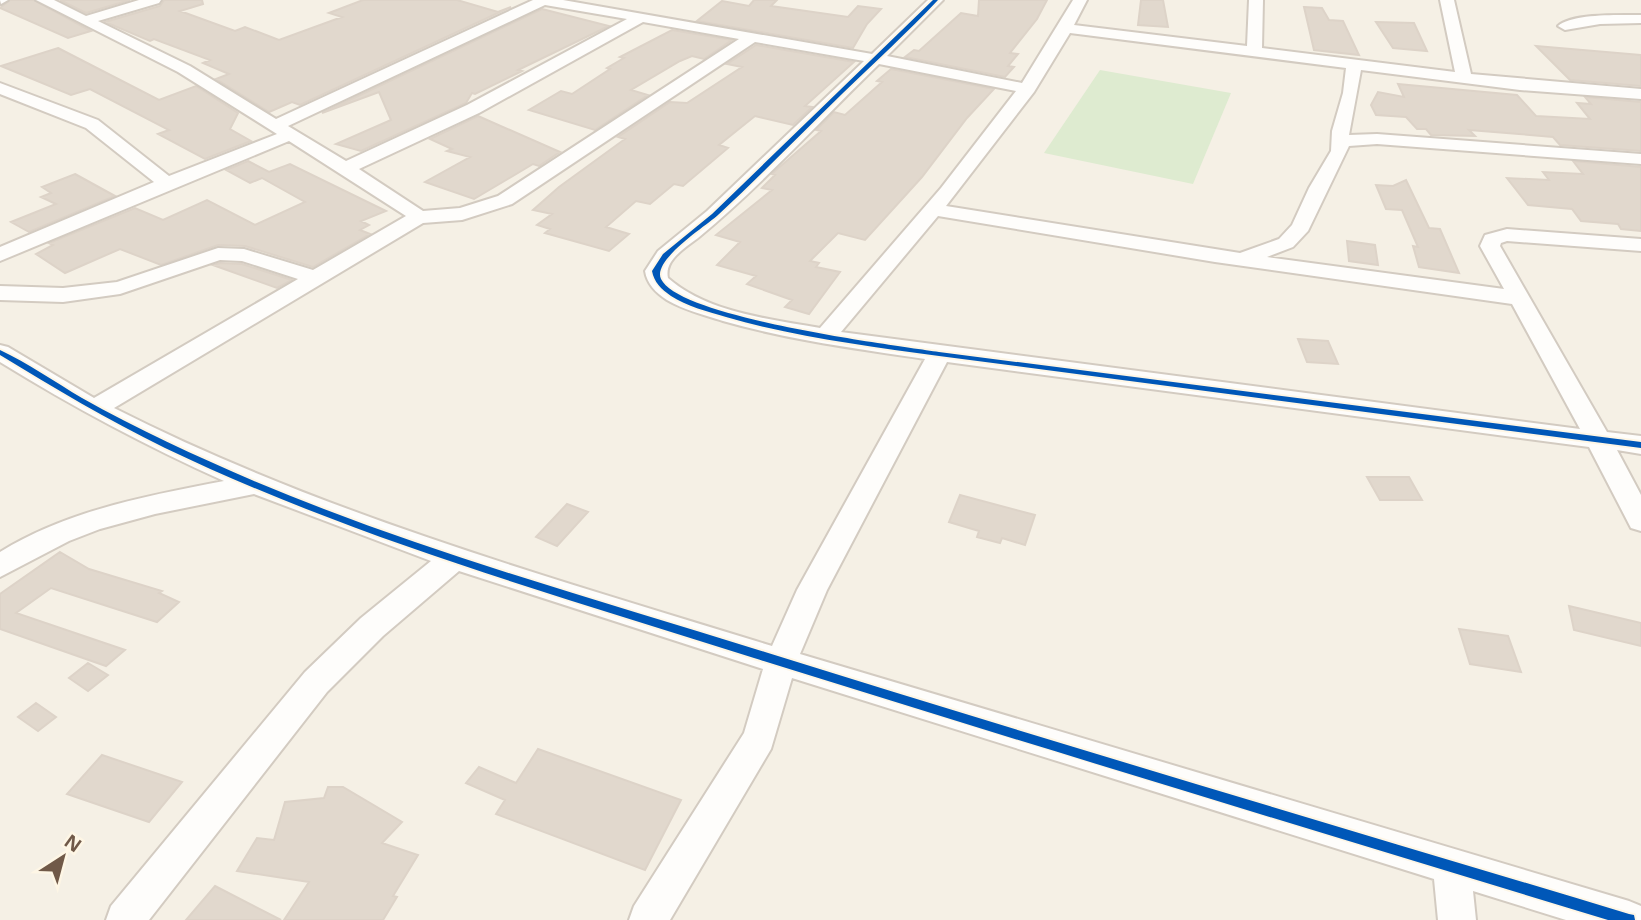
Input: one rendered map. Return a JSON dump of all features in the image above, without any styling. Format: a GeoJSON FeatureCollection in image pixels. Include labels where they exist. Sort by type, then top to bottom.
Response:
{"type":"FeatureCollection","features":[{"type":"Feature","properties":{"kind":"street"},"geometry":{"type":"LineString","coordinates":[[43,0],[184,69],[347,168],[409,208],[418,217]]}},
{"type":"Feature","properties":{"kind":"street"},"geometry":{"type":"LineString","coordinates":[[87,20],[154,0]]}},
{"type":"Feature","properties":{"kind":"street"},"geometry":{"type":"LineString","coordinates":[[515,0],[534,4]]}},
{"type":"Feature","properties":{"kind":"street"},"geometry":{"type":"LineString","coordinates":[[936,0],[714,215],[665,255],[656,271],[658,281],[664,288],[687,301],[746,320],[826,336],[939,354],[1641,445]]}},
{"type":"Feature","properties":{"kind":"street"},"geometry":{"type":"LineString","coordinates":[[826,336],[935,209],[1028,89],[1080,0]]}},
{"type":"Feature","properties":{"kind":"street"},"geometry":{"type":"LineString","coordinates":[[1254,52],[1256,0]]}},
{"type":"Feature","properties":{"kind":"street"},"geometry":{"type":"LineString","coordinates":[[1447,0],[1464,78]]}},
{"type":"Feature","properties":{"kind":"street"},"geometry":{"type":"LineString","coordinates":[[3,250],[167,183],[284,130],[534,4],[545,1],[877,59],[1028,89]]}},
{"type":"Feature","properties":{"kind":"street"},"geometry":{"type":"LineString","coordinates":[[1614,4],[1641,19]]}},
{"type":"Feature","properties":{"kind":"street"},"geometry":{"type":"LineString","coordinates":[[347,168],[473,109],[640,18]]}},
{"type":"Feature","properties":{"kind":"street"},"geometry":{"type":"LineString","coordinates":[[1565,26],[1601,20],[1641,19]]}},
{"type":"Feature","properties":{"kind":"street"},"geometry":{"type":"LineString","coordinates":[[1066,28],[1464,78],[1641,94]]}},
{"type":"Feature","properties":{"kind":"street"},"geometry":{"type":"LineString","coordinates":[[95,408],[418,217],[462,214],[505,200],[751,37]]}},
{"type":"Feature","properties":{"kind":"street"},"geometry":{"type":"LineString","coordinates":[[1240,259],[1276,247],[1295,236],[1318,188],[1340,151],[1340,131],[1351,93],[1354,64]]}},
{"type":"Feature","properties":{"kind":"street"},"geometry":{"type":"LineString","coordinates":[[0,89],[92,124],[167,183]]}},
{"type":"Feature","properties":{"kind":"street"},"geometry":{"type":"LineString","coordinates":[[1342,141],[1377,139],[1641,159]]}},
{"type":"Feature","properties":{"kind":"street"},"geometry":{"type":"LineString","coordinates":[[935,209],[1240,259],[1518,298]]}},
{"type":"Feature","properties":{"kind":"street"},"geometry":{"type":"LineString","coordinates":[[1641,245],[1523,236],[1497,237],[1492,239],[1490,246],[1561,369],[1641,522]]}},
{"type":"Feature","properties":{"kind":"street"},"geometry":{"type":"LineString","coordinates":[[0,293],[62,295],[120,288],[218,254],[244,255],[317,278]]}},
{"type":"Feature","properties":{"kind":"street"},"geometry":{"type":"LineString","coordinates":[[649,920],[759,737],[781,662],[812,590],[939,354]]}},
{"type":"Feature","properties":{"kind":"street"},"geometry":{"type":"LineString","coordinates":[[4,360],[95,408],[254,485],[454,559],[781,662],[1629,920]]}},
{"type":"Feature","properties":{"kind":"street"},"geometry":{"type":"LineString","coordinates":[[0,566],[44,540],[95,520],[254,485]]}},
{"type":"Feature","properties":{"kind":"street"},"geometry":{"type":"LineString","coordinates":[[125,920],[316,682],[372,627],[454,559]]}},
{"type":"Feature","properties":{"kind":"street"},"geometry":{"type":"LineString","coordinates":[[1452,867],[1457,920]]}},
{"type":"Feature","properties":{"kind":"green space"},"geometry":{"type":"Polygon","coordinates":[[[1100,70],[1231,93],[1193,184],[1044,153],[1100,70]]]}},
{"type":"Feature","properties":{"kind":"building"},"geometry":{"type":"Polygon","coordinates":[[[10,0],[34,0],[91,31],[68,38],[0,8],[10,0]]]}},
{"type":"Feature","properties":{"kind":"building"},"geometry":{"type":"Polygon","coordinates":[[[60,0],[130,0],[86,13],[60,0]]]}},
{"type":"Feature","properties":{"kind":"building"},"geometry":{"type":"Polygon","coordinates":[[[164,0],[202,0],[203,4],[180,11],[235,31],[245,27],[279,40],[342,17],[329,13],[363,0],[457,0],[498,12],[511,7],[300,105],[292,102],[269,112],[216,79],[229,74],[203,63],[210,60],[154,39],[150,41],[105,22],[160,6],[164,0]]]}},
{"type":"Feature","properties":{"kind":"building"},"geometry":{"type":"Polygon","coordinates":[[[754,0],[777,0],[771,6],[848,17],[858,6],[881,9],[867,24],[853,48],[697,21],[722,1],[749,6],[754,0]]]}},
{"type":"Feature","properties":{"kind":"building"},"geometry":{"type":"Polygon","coordinates":[[[979,0],[1047,0],[1037,19],[1010,53],[1018,54],[1008,66],[1014,67],[1005,77],[905,57],[914,50],[919,51],[961,13],[978,16],[979,0]]]}},
{"type":"Feature","properties":{"kind":"building"},"geometry":{"type":"Polygon","coordinates":[[[1141,0],[1163,0],[1168,27],[1138,25],[1141,0]]]}},
{"type":"Feature","properties":{"kind":"building"},"geometry":{"type":"Polygon","coordinates":[[[1304,7],[1322,8],[1329,20],[1343,21],[1359,55],[1314,50],[1304,7]]]}},
{"type":"Feature","properties":{"kind":"building"},"geometry":{"type":"Polygon","coordinates":[[[542,9],[609,26],[475,94],[472,93],[466,103],[361,151],[336,144],[391,120],[379,92],[322,113],[542,9]]]}},
{"type":"Feature","properties":{"kind":"building"},"geometry":{"type":"Polygon","coordinates":[[[1376,22],[1414,23],[1427,51],[1393,48],[1376,22]]]}},
{"type":"Feature","properties":{"kind":"building"},"geometry":{"type":"Polygon","coordinates":[[[672,30],[732,40],[704,59],[692,56],[680,61],[631,90],[648,95],[595,130],[529,110],[561,91],[572,94],[624,58],[620,57],[672,30]]]}},
{"type":"Feature","properties":{"kind":"building"},"geometry":{"type":"Polygon","coordinates":[[[756,45],[854,62],[805,106],[812,107],[793,125],[755,116],[719,145],[728,148],[683,186],[674,184],[650,204],[636,201],[606,227],[629,234],[609,251],[545,233],[550,229],[537,225],[552,214],[533,210],[559,187],[625,139],[618,137],[670,102],[687,103],[742,67],[727,64],[756,45]]]}},
{"type":"Feature","properties":{"kind":"building"},"geometry":{"type":"Polygon","coordinates":[[[1536,46],[1641,55],[1641,86],[1570,80],[1536,46]]]}},
{"type":"Feature","properties":{"kind":"building"},"geometry":{"type":"Polygon","coordinates":[[[58,48],[159,100],[196,86],[238,113],[230,129],[251,141],[205,159],[158,134],[169,130],[90,89],[71,95],[1,66],[58,48]]]}},
{"type":"Feature","properties":{"kind":"building"},"geometry":{"type":"Polygon","coordinates":[[[891,69],[994,89],[967,118],[922,177],[865,240],[838,233],[810,261],[819,263],[816,267],[840,272],[809,314],[785,307],[792,300],[747,284],[756,276],[717,265],[740,242],[716,235],[772,190],[762,188],[775,175],[772,174],[775,171],[821,131],[816,130],[834,112],[845,115],[882,82],[877,81],[891,69]]]}},
{"type":"Feature","properties":{"kind":"building"},"geometry":{"type":"Polygon","coordinates":[[[1398,84],[1517,95],[1536,116],[1590,119],[1577,103],[1591,104],[1585,97],[1641,102],[1641,151],[1560,145],[1553,137],[1469,130],[1475,136],[1431,135],[1426,129],[1417,129],[1406,117],[1376,115],[1371,105],[1378,92],[1404,97],[1398,84]]]}},
{"type":"Feature","properties":{"kind":"building"},"geometry":{"type":"Polygon","coordinates":[[[478,116],[560,152],[539,166],[533,164],[474,199],[425,182],[470,157],[447,151],[452,149],[430,139],[478,116]]]}},
{"type":"Feature","properties":{"kind":"building"},"geometry":{"type":"Polygon","coordinates":[[[248,161],[269,172],[290,164],[386,211],[361,221],[369,225],[360,230],[370,234],[313,267],[245,246],[218,245],[161,265],[120,249],[65,273],[36,254],[53,245],[49,243],[135,208],[163,220],[207,200],[255,225],[305,202],[262,178],[250,183],[226,170],[248,161]]]}},
{"type":"Feature","properties":{"kind":"building"},"geometry":{"type":"Polygon","coordinates":[[[1573,161],[1641,167],[1641,231],[1621,229],[1618,224],[1581,221],[1572,209],[1528,205],[1507,178],[1549,180],[1543,172],[1583,174],[1573,161]]]}},
{"type":"Feature","properties":{"kind":"building"},"geometry":{"type":"Polygon","coordinates":[[[75,174],[115,196],[29,232],[11,222],[56,204],[41,197],[51,193],[42,187],[75,174]]]}},
{"type":"Feature","properties":{"kind":"building"},"geometry":{"type":"Polygon","coordinates":[[[1406,180],[1429,228],[1440,229],[1459,273],[1419,267],[1413,246],[1418,247],[1402,210],[1386,209],[1376,185],[1393,186],[1406,180]]]}},
{"type":"Feature","properties":{"kind":"building"},"geometry":{"type":"Polygon","coordinates":[[[1347,241],[1375,245],[1378,265],[1349,261],[1347,241]]]}},
{"type":"Feature","properties":{"kind":"building"},"geometry":{"type":"Polygon","coordinates":[[[242,264],[292,280],[277,288],[213,265],[242,264]]]}},
{"type":"Feature","properties":{"kind":"building"},"geometry":{"type":"Polygon","coordinates":[[[1298,339],[1328,341],[1338,364],[1307,362],[1298,339]]]}},
{"type":"Feature","properties":{"kind":"building"},"geometry":{"type":"Polygon","coordinates":[[[1367,477],[1409,477],[1422,500],[1380,500],[1367,477]]]}},
{"type":"Feature","properties":{"kind":"building"},"geometry":{"type":"Polygon","coordinates":[[[960,495],[1035,515],[1025,545],[1002,538],[1000,543],[977,537],[979,531],[949,522],[960,495]]]}},
{"type":"Feature","properties":{"kind":"building"},"geometry":{"type":"Polygon","coordinates":[[[567,504],[588,512],[557,546],[536,537],[567,504]]]}},
{"type":"Feature","properties":{"kind":"building"},"geometry":{"type":"Polygon","coordinates":[[[60,552],[89,569],[162,591],[159,593],[179,602],[157,622],[51,588],[16,613],[125,650],[106,666],[0,629],[0,594],[60,552]]]}},
{"type":"Feature","properties":{"kind":"building"},"geometry":{"type":"Polygon","coordinates":[[[1569,606],[1641,623],[1641,646],[1574,630],[1569,606]]]}},
{"type":"Feature","properties":{"kind":"building"},"geometry":{"type":"Polygon","coordinates":[[[1459,629],[1508,636],[1521,672],[1470,664],[1459,629]]]}},
{"type":"Feature","properties":{"kind":"building"},"geometry":{"type":"Polygon","coordinates":[[[88,663],[108,675],[88,691],[69,678],[88,663]]]}},
{"type":"Feature","properties":{"kind":"building"},"geometry":{"type":"Polygon","coordinates":[[[36,703],[56,717],[38,731],[18,717],[36,703]]]}},
{"type":"Feature","properties":{"kind":"building"},"geometry":{"type":"Polygon","coordinates":[[[538,749],[681,800],[645,870],[496,814],[505,800],[466,783],[479,767],[516,783],[538,749]]]}},
{"type":"Feature","properties":{"kind":"building"},"geometry":{"type":"Polygon","coordinates":[[[102,755],[182,782],[149,822],[67,794],[102,755]]]}},
{"type":"Feature","properties":{"kind":"building"},"geometry":{"type":"Polygon","coordinates":[[[328,787],[343,787],[402,822],[382,843],[418,855],[393,896],[397,897],[383,920],[284,920],[309,882],[237,871],[257,838],[274,840],[285,802],[324,798],[328,787]]]}},
{"type":"Feature","properties":{"kind":"building"},"geometry":{"type":"Polygon","coordinates":[[[215,886],[281,920],[186,920],[215,886]]]}},
{"type":"Feature","properties":{"kind":"cycle path"},"geometry":{"type":"LineString","coordinates":[[936,0],[714,215],[665,255],[656,271],[658,281],[674,295],[704,308],[744,320],[834,338],[1641,445]]}},
{"type":"Feature","properties":{"kind":"cycle path"},"geometry":{"type":"LineString","coordinates":[[0,352],[82,401],[167,445],[254,484],[433,551],[936,710],[1629,920]]}}]}
